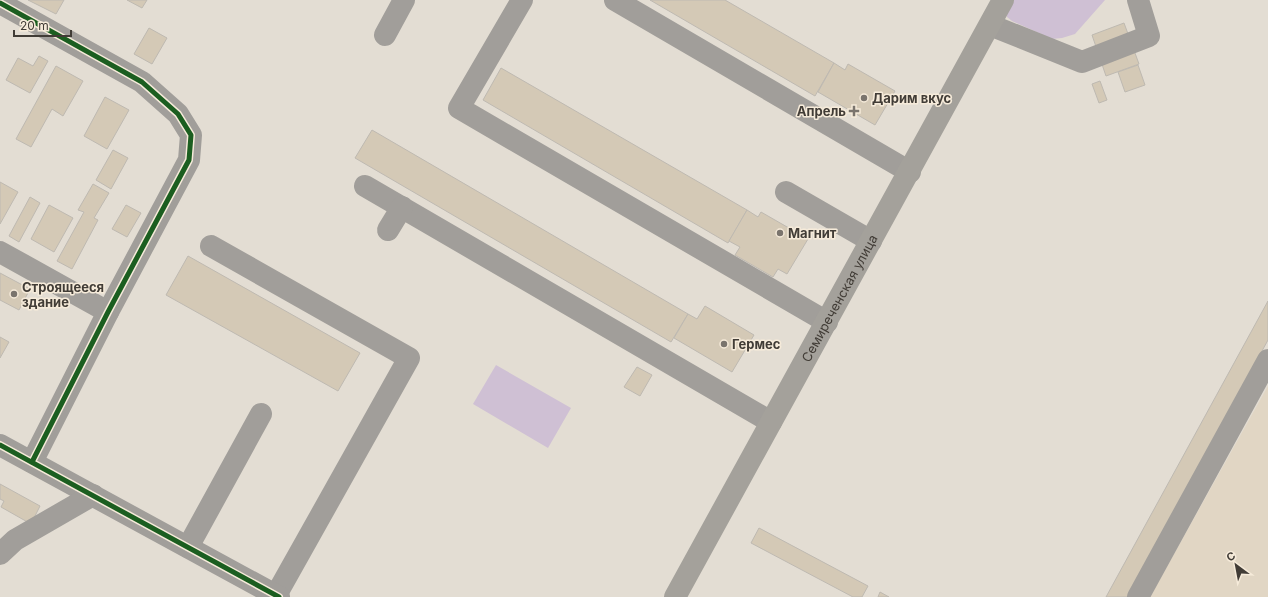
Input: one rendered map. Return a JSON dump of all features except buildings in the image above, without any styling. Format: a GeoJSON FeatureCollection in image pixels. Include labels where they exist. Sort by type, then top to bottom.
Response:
{"type":"FeatureCollection","features":[{"type":"Feature","properties":{"kind":"main road","name":"Семиреченская улица"},"geometry":{"type":"LineString","coordinates":[[675,597],[910,172],[1003,0]]}},
{"type":"Feature","properties":{"kind":"street"},"geometry":{"type":"LineString","coordinates":[[385,35],[404,0]]}},
{"type":"Feature","properties":{"kind":"street"},"geometry":{"type":"LineString","coordinates":[[522,0],[459,108],[826,322]]}},
{"type":"Feature","properties":{"kind":"street"},"geometry":{"type":"LineString","coordinates":[[615,0],[910,172]]}},
{"type":"Feature","properties":{"kind":"street"},"geometry":{"type":"LineString","coordinates":[[990,25],[1082,62],[1149,36],[1138,0]]}},
{"type":"Feature","properties":{"kind":"street"},"geometry":{"type":"LineString","coordinates":[[0,3],[142,82],[178,114],[190,135],[189,160],[108,312],[32,462]]}},
{"type":"Feature","properties":{"kind":"street"},"geometry":{"type":"LineString","coordinates":[[365,186],[772,422]]}},
{"type":"Feature","properties":{"kind":"street"},"geometry":{"type":"LineString","coordinates":[[786,192],[871,242]]}},
{"type":"Feature","properties":{"kind":"street"},"geometry":{"type":"LineString","coordinates":[[388,230],[402,207]]}},
{"type":"Feature","properties":{"kind":"street"},"geometry":{"type":"LineString","coordinates":[[0,445],[277,596],[409,358],[211,246]]}},
{"type":"Feature","properties":{"kind":"street"},"geometry":{"type":"LineString","coordinates":[[0,252],[108,312]]}},
{"type":"Feature","properties":{"kind":"street"},"geometry":{"type":"LineString","coordinates":[[1138,597],[1268,360]]}},
{"type":"Feature","properties":{"kind":"street"},"geometry":{"type":"LineString","coordinates":[[188,547],[261,414]]}},
{"type":"Feature","properties":{"kind":"street"},"geometry":{"type":"LineString","coordinates":[[0,554],[15,540],[93,495]]}},
{"type":"Feature","properties":{"kind":"shaded area"},"geometry":{"type":"Polygon","coordinates":[[[1011,0],[1105,0],[1075,34],[1052,39],[1012,21],[1007,17],[1006,10],[1011,0]]]}},
{"type":"Feature","properties":{"kind":"shaded area"},"geometry":{"type":"Polygon","coordinates":[[[496,365],[571,408],[548,448],[473,404],[496,365]]]}},
{"type":"Feature","properties":{"kind":"shaded area"},"geometry":{"type":"Polygon","coordinates":[[[1268,386],[1268,597],[1150,597],[1268,386]]]}},
{"type":"Feature","properties":{"kind":"cycle path"},"geometry":{"type":"LineString","coordinates":[[0,3],[142,82],[178,114],[191,135],[189,160],[108,312],[32,462]]}},
{"type":"Feature","properties":{"kind":"cycle path"},"geometry":{"type":"LineString","coordinates":[[0,445],[279,597]]}},
{"type":"Feature","properties":{"kind":"place","name":"Дарим вкус"},"geometry":{"type":"Point","coordinates":[864,98]}},
{"type":"Feature","properties":{"kind":"place","name":"Апрель"},"geometry":{"type":"Point","coordinates":[854,111]}},
{"type":"Feature","properties":{"kind":"place","name":"Магнит"},"geometry":{"type":"Point","coordinates":[780,233]}},
{"type":"Feature","properties":{"kind":"place","name":"Строящееся здание"},"geometry":{"type":"Point","coordinates":[14,294]}},
{"type":"Feature","properties":{"kind":"place","name":"Гермес"},"geometry":{"type":"Point","coordinates":[724,344]}}]}
